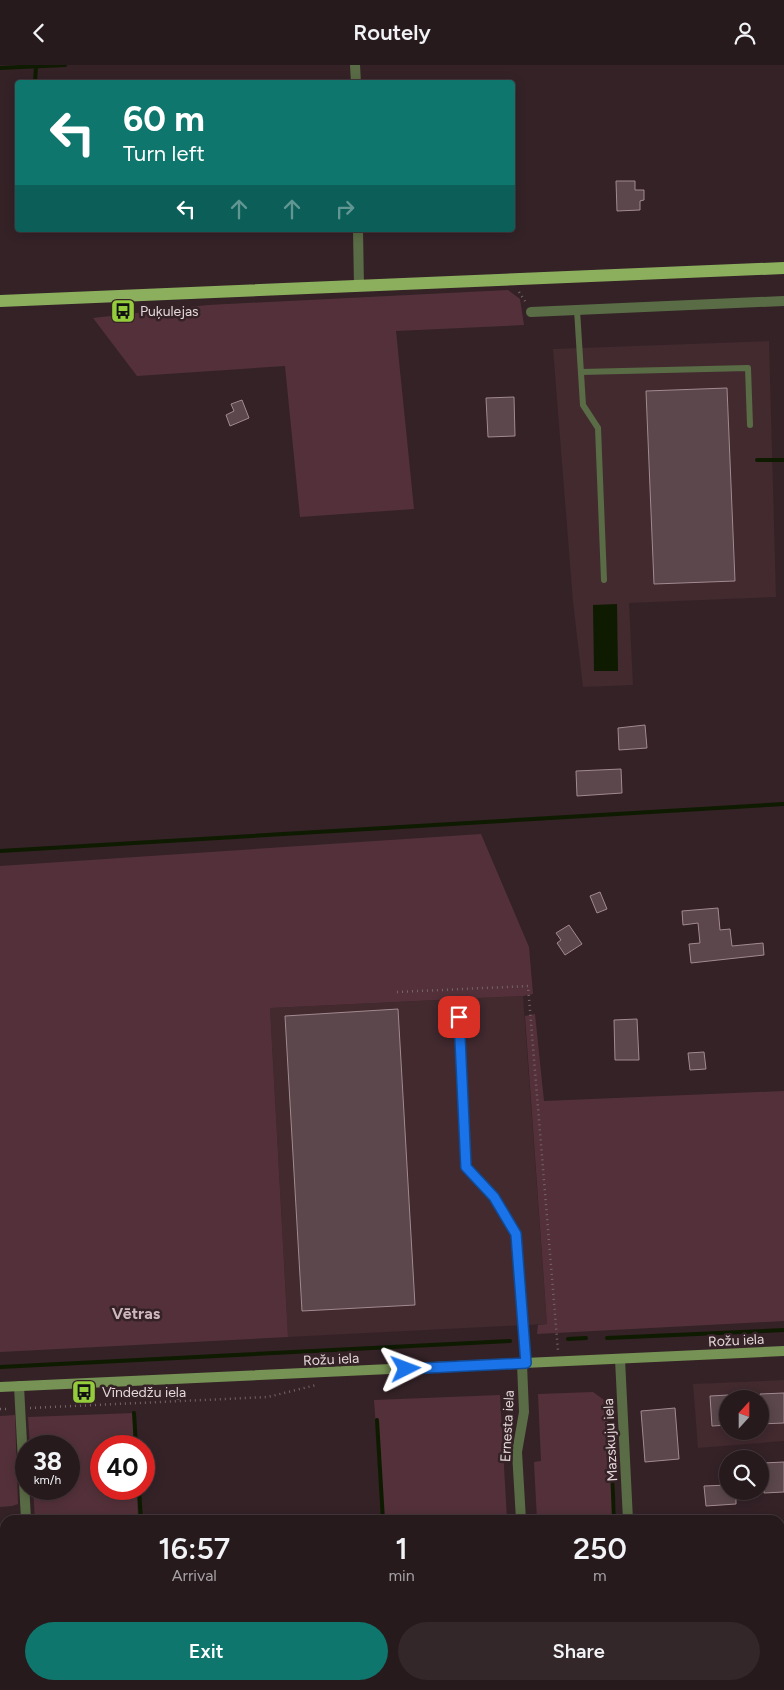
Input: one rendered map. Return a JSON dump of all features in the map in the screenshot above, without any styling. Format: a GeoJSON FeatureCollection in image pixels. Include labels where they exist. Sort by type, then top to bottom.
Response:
{"type":"FeatureCollection","features":[{"type":"Feature","properties":{"kind":"main road"},"geometry":{"type":"LineString","coordinates":[[0,301],[784,268]]}},
{"type":"Feature","properties":{"kind":"street"},"geometry":{"type":"LineString","coordinates":[[355,65],[356,80]]}},
{"type":"Feature","properties":{"kind":"street"},"geometry":{"type":"LineString","coordinates":[[358,232],[359,286]]}},
{"type":"Feature","properties":{"kind":"street"},"geometry":{"type":"LineString","coordinates":[[531,312],[784,301]]}},
{"type":"Feature","properties":{"kind":"street","name":"Rožu iela"},"geometry":{"type":"LineString","coordinates":[[0,1387],[784,1351]]}},
{"type":"Feature","properties":{"kind":"street","name":"Mazskuju iela"},"geometry":{"type":"LineString","coordinates":[[620,1359],[628,1515]]}},
{"type":"Feature","properties":{"kind":"street","name":"Ernesta iela"},"geometry":{"type":"LineString","coordinates":[[521,1515],[517,1453],[524,1412],[524,1364]]}},
{"type":"Feature","properties":{"kind":"street"},"geometry":{"type":"LineString","coordinates":[[19,1387],[26,1515]]}},
{"type":"Feature","properties":{"kind":"lane"},"geometry":{"type":"LineString","coordinates":[[578,310],[583,405],[598,428],[604,580]]}},
{"type":"Feature","properties":{"kind":"lane"},"geometry":{"type":"LineString","coordinates":[[581,372],[748,368],[750,425]]}},
{"type":"Feature","properties":{"kind":"lane"},"geometry":{"type":"LineString","coordinates":[[459,1017],[466,1167],[494,1197],[516,1234],[524,1364]]}},
{"type":"Feature","properties":{"kind":"path"},"geometry":{"type":"LineString","coordinates":[[508,280],[522,294],[531,312]]}},
{"type":"Feature","properties":{"kind":"path"},"geometry":{"type":"LineString","coordinates":[[397,992],[528,987],[558,1362]]}},
{"type":"Feature","properties":{"kind":"path"},"geometry":{"type":"LineString","coordinates":[[0,1409],[268,1397],[325,1384]]}},
{"type":"Feature","properties":{"kind":"path"},"geometry":{"type":"LineString","coordinates":[[178,1394],[178,1401]]}},
{"type":"Feature","properties":{"kind":"shaded area"},"geometry":{"type":"Polygon","coordinates":[[[508,290],[520,299],[524,325],[396,331],[414,509],[300,517],[285,366],[137,376],[93,318],[208,305],[508,290]]]}},
{"type":"Feature","properties":{"kind":"shaded area"},"geometry":{"type":"Polygon","coordinates":[[[769,341],[776,597],[629,603],[633,685],[583,687],[573,602],[553,349],[769,341]]]}},
{"type":"Feature","properties":{"kind":"shaded area"},"geometry":{"type":"Polygon","coordinates":[[[617,604],[618,671],[594,671],[593,605],[617,604]]]}},
{"type":"Feature","properties":{"kind":"shaded area"},"geometry":{"type":"Polygon","coordinates":[[[481,834],[529,947],[533,994],[270,1008],[288,1337],[0,1352],[0,866],[481,834]]]}},
{"type":"Feature","properties":{"kind":"shaded area"},"geometry":{"type":"Polygon","coordinates":[[[523,996],[547,1324],[288,1337],[270,1008],[523,996]]]}},
{"type":"Feature","properties":{"kind":"shaded area"},"geometry":{"type":"Polygon","coordinates":[[[535,1014],[544,1101],[784,1091],[784,1321],[537,1334],[538,1325],[547,1324],[525,1016],[535,1014]]]}},
{"type":"Feature","properties":{"kind":"shaded area"},"geometry":{"type":"Polygon","coordinates":[[[784,1380],[784,1441],[698,1448],[693,1384],[784,1380]]]}},
{"type":"Feature","properties":{"kind":"shaded area"},"geometry":{"type":"Polygon","coordinates":[[[593,1392],[611,1405],[616,1515],[537,1515],[534,1462],[541,1461],[538,1394],[593,1392]]]}},
{"type":"Feature","properties":{"kind":"shaded area"},"geometry":{"type":"Polygon","coordinates":[[[500,1395],[507,1515],[383,1515],[374,1400],[500,1395]]]}},
{"type":"Feature","properties":{"kind":"shaded area"},"geometry":{"type":"Polygon","coordinates":[[[134,1413],[135,1435],[90,1435],[90,1500],[137,1500],[138,1515],[35,1515],[34,1500],[80,1500],[80,1435],[29,1435],[28,1417],[134,1413]]]}},
{"type":"Feature","properties":{"kind":"shaded area"},"geometry":{"type":"Polygon","coordinates":[[[15,1415],[15,1500],[18,1500],[18,1504],[0,1507],[0,1416],[15,1415]]]}},
{"type":"Feature","properties":{"kind":"building"},"geometry":{"type":"Polygon","coordinates":[[[616,181],[635,181],[635,190],[644,190],[644,200],[640,201],[640,210],[617,211],[616,181]]]}},
{"type":"Feature","properties":{"kind":"building"},"geometry":{"type":"Polygon","coordinates":[[[727,388],[735,581],[654,584],[646,391],[727,388]]]}},
{"type":"Feature","properties":{"kind":"building"},"geometry":{"type":"Polygon","coordinates":[[[514,397],[515,436],[488,437],[486,398],[514,397]]]}},
{"type":"Feature","properties":{"kind":"building"},"geometry":{"type":"Polygon","coordinates":[[[242,400],[249,418],[230,426],[226,415],[234,411],[231,404],[242,400]]]}},
{"type":"Feature","properties":{"kind":"building"},"geometry":{"type":"Polygon","coordinates":[[[645,725],[647,748],[619,750],[618,728],[645,725]]]}},
{"type":"Feature","properties":{"kind":"building"},"geometry":{"type":"Polygon","coordinates":[[[621,769],[622,793],[577,796],[576,771],[621,769]]]}},
{"type":"Feature","properties":{"kind":"building"},"geometry":{"type":"Polygon","coordinates":[[[600,892],[607,909],[597,913],[590,896],[600,892]]]}},
{"type":"Feature","properties":{"kind":"building"},"geometry":{"type":"Polygon","coordinates":[[[718,908],[720,930],[730,929],[732,946],[763,943],[764,955],[691,963],[689,944],[700,943],[698,923],[683,925],[682,911],[718,908]]]}},
{"type":"Feature","properties":{"kind":"building"},"geometry":{"type":"Polygon","coordinates":[[[569,925],[582,944],[565,955],[557,943],[561,940],[556,933],[569,925]]]}},
{"type":"Feature","properties":{"kind":"building"},"geometry":{"type":"Polygon","coordinates":[[[398,1009],[415,1305],[302,1311],[285,1016],[398,1009]]]}},
{"type":"Feature","properties":{"kind":"building"},"geometry":{"type":"Polygon","coordinates":[[[637,1019],[639,1060],[615,1060],[614,1020],[637,1019]]]}},
{"type":"Feature","properties":{"kind":"building"},"geometry":{"type":"Polygon","coordinates":[[[704,1052],[706,1069],[690,1070],[688,1053],[704,1052]]]}},
{"type":"Feature","properties":{"kind":"building"},"geometry":{"type":"Polygon","coordinates":[[[784,1393],[784,1423],[769,1424],[769,1394],[784,1393]]]}},
{"type":"Feature","properties":{"kind":"building"},"geometry":{"type":"Polygon","coordinates":[[[710,1396],[719,1396],[719,1426],[712,1426],[710,1396]]]}},
{"type":"Feature","properties":{"kind":"building"},"geometry":{"type":"Polygon","coordinates":[[[675,1408],[679,1459],[645,1462],[641,1411],[675,1408]]]}},
{"type":"Feature","properties":{"kind":"building"},"geometry":{"type":"Polygon","coordinates":[[[784,1462],[784,1492],[769,1493],[769,1463],[784,1462]]]}},
{"type":"Feature","properties":{"kind":"building"},"geometry":{"type":"Polygon","coordinates":[[[719,1485],[719,1500],[736,1500],[736,1504],[706,1506],[704,1486],[719,1485]]]}},
{"type":"Feature","properties":{"kind":"waterway"},"geometry":{"type":"LineString","coordinates":[[0,68],[65,65]]}},
{"type":"Feature","properties":{"kind":"waterway"},"geometry":{"type":"LineString","coordinates":[[35,80],[36,66]]}},
{"type":"Feature","properties":{"kind":"waterway"},"geometry":{"type":"LineString","coordinates":[[757,460],[784,460]]}},
{"type":"Feature","properties":{"kind":"waterway"},"geometry":{"type":"LineString","coordinates":[[0,851],[784,804]]}},
{"type":"Feature","properties":{"kind":"waterway"},"geometry":{"type":"LineString","coordinates":[[607,1338],[784,1330]]}},
{"type":"Feature","properties":{"kind":"waterway"},"geometry":{"type":"LineString","coordinates":[[568,1339],[586,1338]]}},
{"type":"Feature","properties":{"kind":"waterway"},"geometry":{"type":"LineString","coordinates":[[0,1367],[510,1341]]}},
{"type":"Feature","properties":{"kind":"waterway"},"geometry":{"type":"LineString","coordinates":[[134,1413],[135,1435]]}},
{"type":"Feature","properties":{"kind":"waterway"},"geometry":{"type":"LineString","coordinates":[[610,1416],[614,1515]]}},
{"type":"Feature","properties":{"kind":"waterway"},"geometry":{"type":"LineString","coordinates":[[377,1420],[383,1515]]}},
{"type":"Feature","properties":{"kind":"waterway"},"geometry":{"type":"LineString","coordinates":[[140,1500],[141,1515]]}},
{"type":"Feature","properties":{"kind":"place","name":"Puķulejas"},"geometry":{"type":"Point","coordinates":[123,311]}},
{"type":"Feature","properties":{"kind":"place","name":"Vīndedžu iela"},"geometry":{"type":"Point","coordinates":[84,1392]}},
{"type":"Feature","properties":{"kind":"district","name":"Vētras"},"geometry":{"type":"Point","coordinates":[136,1313]}},
{"type":"Feature","properties":{"kind":"route"},"geometry":{"type":"LineString","coordinates":[[406,1369],[526,1363],[516,1234],[494,1197],[466,1167],[459,1017]]}}]}
